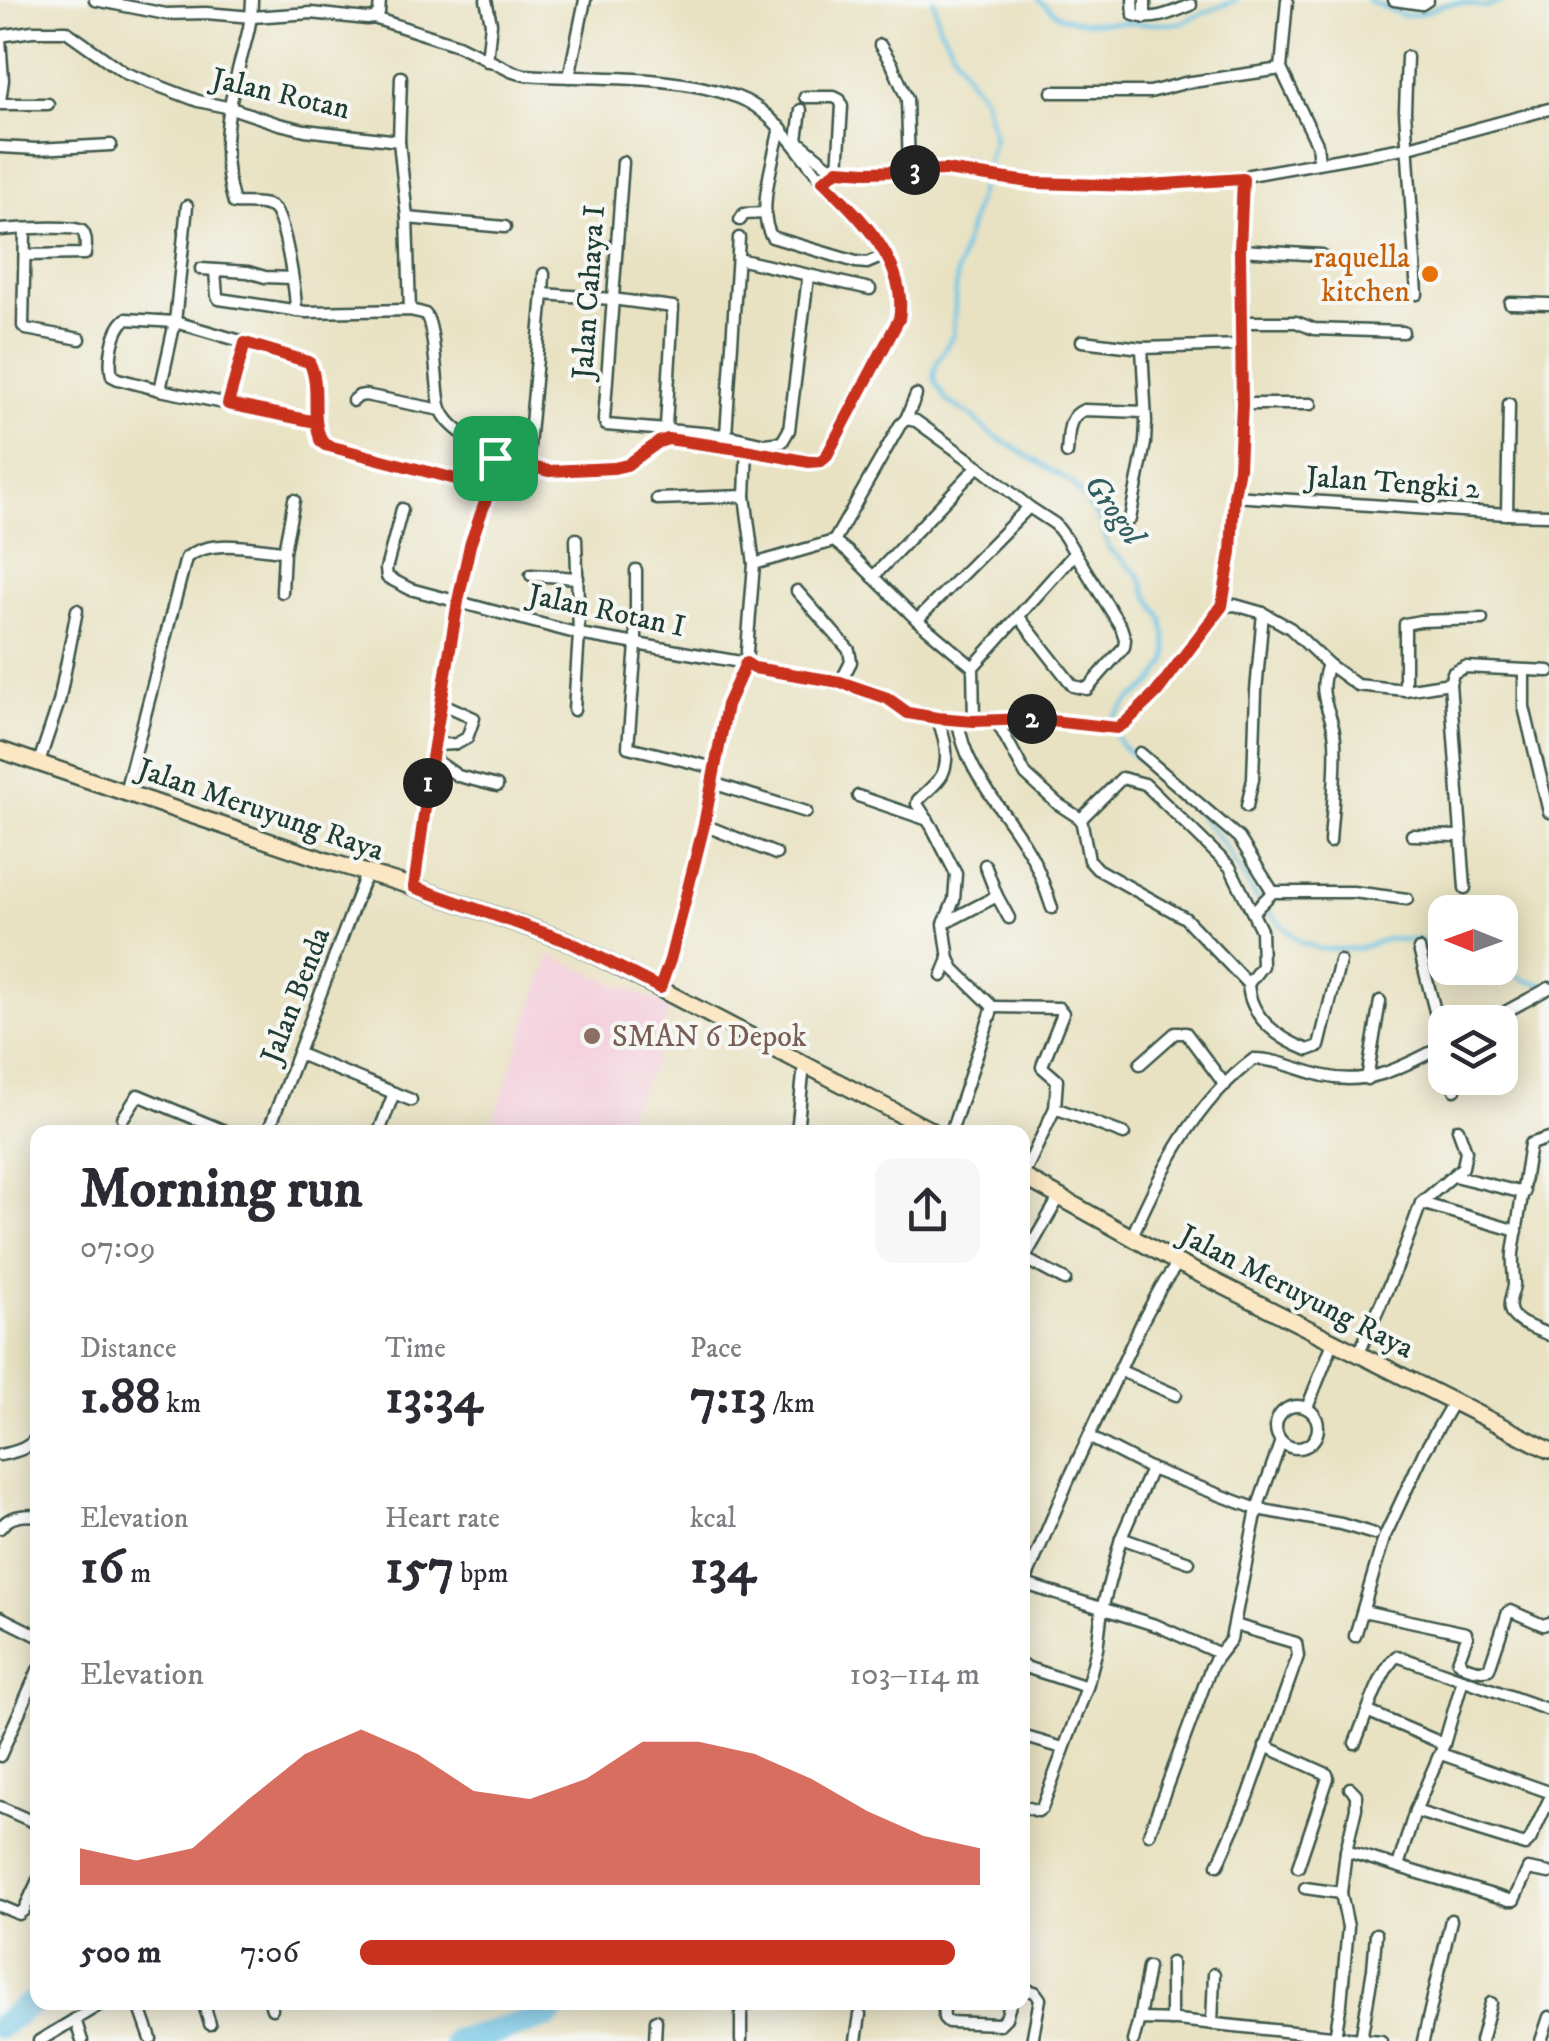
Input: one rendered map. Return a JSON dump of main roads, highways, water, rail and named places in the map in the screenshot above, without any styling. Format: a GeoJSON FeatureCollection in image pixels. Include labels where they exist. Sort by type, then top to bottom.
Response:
{"type":"FeatureCollection","features":[{"type":"Feature","properties":{"kind":"main road","name":"Jalan Meruyung Raya"},"geometry":{"type":"LineString","coordinates":[[0,750],[570,942],[920,1125]]}},
{"type":"Feature","properties":{"kind":"main road","name":"Jalan Meruyung Raya"},"geometry":{"type":"LineString","coordinates":[[1030,1180],[1178,1263],[1453,1402],[1547,1445]]}},
{"type":"Feature","properties":{"kind":"waterway","name":"Grogol"},"geometry":{"type":"LineString","coordinates":[[934,0],[939,25],[983,96],[994,138],[957,272],[953,335],[938,360],[935,382],[947,401],[972,416],[988,432],[1072,483],[1101,522],[1109,549],[1140,576],[1163,619],[1168,654],[1153,683],[1109,723],[1121,745],[1165,781]]}},
{"type":"Feature","properties":{"kind":"waterway","name":"Grogol"},"geometry":{"type":"LineString","coordinates":[[1038,0],[1059,16],[1080,22],[1169,24],[1236,0]]}},
{"type":"Feature","properties":{"kind":"waterway","name":"Grogol"},"geometry":{"type":"LineString","coordinates":[[1367,0],[1403,16],[1445,4],[1484,7],[1507,0]]}},
{"type":"Feature","properties":{"kind":"waterway","name":"Grogol"},"geometry":{"type":"LineString","coordinates":[[1184,796],[1224,845],[1260,904],[1300,942],[1319,949],[1356,949],[1387,939],[1428,941]]}},
{"type":"Feature","properties":{"kind":"waterway","name":"Grogol"},"geometry":{"type":"LineString","coordinates":[[1518,976],[1549,985]]}},
{"type":"Feature","properties":{"kind":"waterway"},"geometry":{"type":"LineString","coordinates":[[0,2026],[30,2005]]}},
{"type":"Feature","properties":{"kind":"waterway"},"geometry":{"type":"LineString","coordinates":[[456,2041],[548,2016],[553,2010]]}},
{"type":"Feature","properties":{"kind":"place","name":"raquella kitchen"},"geometry":{"type":"Point","coordinates":[1430,274]}},
{"type":"Feature","properties":{"kind":"place","name":"SMAN 6 Depok"},"geometry":{"type":"Point","coordinates":[592,1036]}}]}
